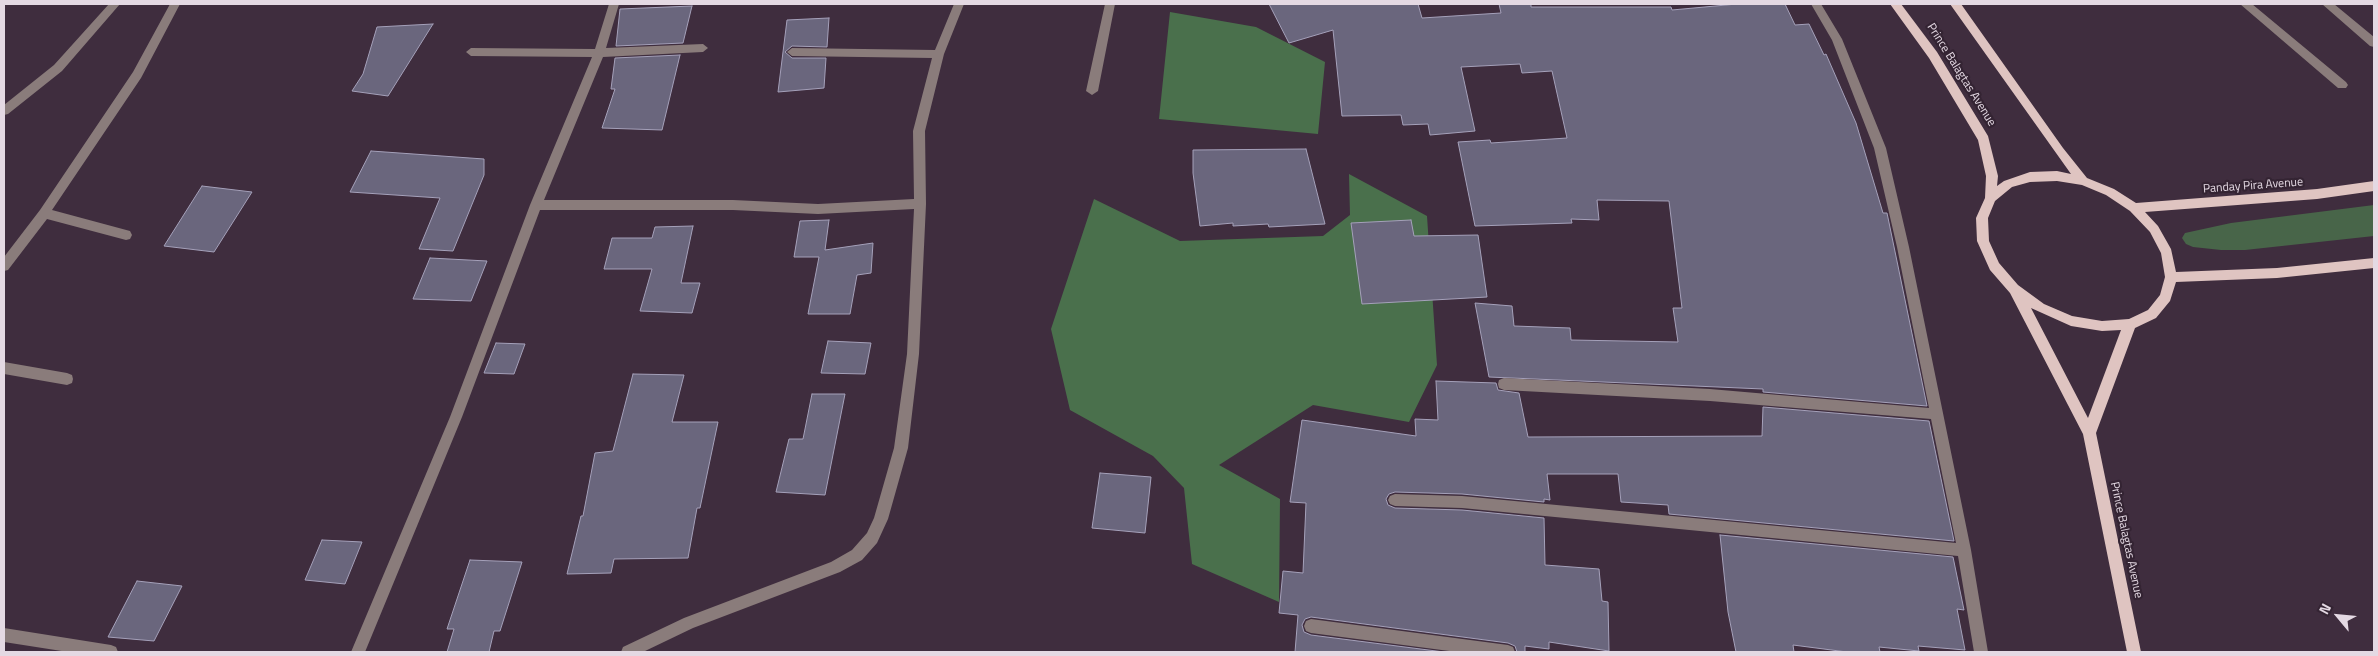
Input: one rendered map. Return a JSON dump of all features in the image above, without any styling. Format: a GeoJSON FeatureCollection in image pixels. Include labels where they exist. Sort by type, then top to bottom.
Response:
{"type":"FeatureCollection","features":[{"type":"Feature","properties":{"kind":"main road","name":"Prince Balagtas Avenue"},"geometry":{"type":"LineString","coordinates":[[1895,4],[1933,55],[1984,139],[1992,176],[1990,198]]}},
{"type":"Feature","properties":{"kind":"main road"},"geometry":{"type":"LineString","coordinates":[[1956,4],[2059,151],[2083,181]]}},
{"type":"Feature","properties":{"kind":"main road"},"geometry":{"type":"LineString","coordinates":[[2057,176],[2083,181],[2110,192],[2134,208],[2154,230],[2167,253],[2171,277],[2166,297],[2152,314],[2130,324],[2102,326],[2071,321],[2040,308],[2014,289],[1994,266],[1984,242],[1982,218],[1990,198],[2008,184],[2030,177],[2057,176]]}},
{"type":"Feature","properties":{"kind":"main road","name":"Panday Pira Avenue"},"geometry":{"type":"LineString","coordinates":[[2134,208],[2317,194],[2374,186]]}},
{"type":"Feature","properties":{"kind":"main road"},"geometry":{"type":"LineString","coordinates":[[2171,277],[2277,273],[2374,263]]}},
{"type":"Feature","properties":{"kind":"main road","name":"Prince Balagtas Avenue"},"geometry":{"type":"LineString","coordinates":[[2014,289],[2089,434],[2134,652]]}},
{"type":"Feature","properties":{"kind":"main road"},"geometry":{"type":"LineString","coordinates":[[2089,434],[2130,324]]}},
{"type":"Feature","properties":{"kind":"street"},"geometry":{"type":"LineString","coordinates":[[4,111],[58,68],[114,4]]}},
{"type":"Feature","properties":{"kind":"street"},"geometry":{"type":"LineString","coordinates":[[4,266],[44,213],[137,75],[175,4]]}},
{"type":"Feature","properties":{"kind":"street"},"geometry":{"type":"LineString","coordinates":[[358,652],[456,418],[536,205],[598,53],[614,4]]}},
{"type":"Feature","properties":{"kind":"street"},"geometry":{"type":"LineString","coordinates":[[628,652],[689,623],[835,567],[857,555],[872,538],[881,519],[901,448],[914,354],[920,204],[919,131],[938,54],[959,4]]}},
{"type":"Feature","properties":{"kind":"street"},"geometry":{"type":"LineString","coordinates":[[1092,91],[1110,4]]}},
{"type":"Feature","properties":{"kind":"street"},"geometry":{"type":"LineString","coordinates":[[1816,4],[1837,39],[1880,148],[1903,247],[1964,550],[1981,652]]}},
{"type":"Feature","properties":{"kind":"street"},"geometry":{"type":"LineString","coordinates":[[2245,4],[2342,86]]}},
{"type":"Feature","properties":{"kind":"street"},"geometry":{"type":"LineString","coordinates":[[2327,4],[2374,43]]}},
{"type":"Feature","properties":{"kind":"street"},"geometry":{"type":"LineString","coordinates":[[471,52],[598,53],[703,48]]}},
{"type":"Feature","properties":{"kind":"street"},"geometry":{"type":"LineString","coordinates":[[792,52],[938,54]]}},
{"type":"Feature","properties":{"kind":"street"},"geometry":{"type":"LineString","coordinates":[[536,205],[733,205],[818,209],[920,204]]}},
{"type":"Feature","properties":{"kind":"street"},"geometry":{"type":"LineString","coordinates":[[44,213],[126,235]]}},
{"type":"Feature","properties":{"kind":"street"},"geometry":{"type":"LineString","coordinates":[[4,368],[67,379]]}},
{"type":"Feature","properties":{"kind":"street"},"geometry":{"type":"LineString","coordinates":[[1504,384],[1710,395],[1936,414]]}},
{"type":"Feature","properties":{"kind":"street"},"geometry":{"type":"LineString","coordinates":[[1395,500],[1462,502],[1964,550]]}},
{"type":"Feature","properties":{"kind":"street"},"geometry":{"type":"LineString","coordinates":[[1310,626],[1508,652]]}},
{"type":"Feature","properties":{"kind":"street"},"geometry":{"type":"LineString","coordinates":[[4,634],[111,652]]}},
{"type":"Feature","properties":{"kind":"green space"},"geometry":{"type":"Polygon","coordinates":[[[1170,12],[1256,27],[1325,62],[1318,134],[1159,119],[1170,12]]]}},
{"type":"Feature","properties":{"kind":"green space"},"geometry":{"type":"Polygon","coordinates":[[[1349,174],[1427,216],[1437,365],[1409,422],[1313,405],[1219,465],[1280,499],[1279,602],[1192,564],[1184,488],[1153,456],[1070,410],[1051,329],[1094,199],[1180,241],[1323,236],[1350,215],[1349,174]]]}},
{"type":"Feature","properties":{"kind":"green space"},"geometry":{"type":"Polygon","coordinates":[[[2374,205],[2374,236],[2245,250],[2193,247],[2186,244],[2182,238],[2185,233],[2231,223],[2374,205]]]}},
{"type":"Feature","properties":{"kind":"building"},"geometry":{"type":"Polygon","coordinates":[[[1269,4],[1418,4],[1422,18],[1501,13],[1499,4],[1531,4],[1531,7],[1671,7],[1672,10],[1737,4],[1785,4],[1795,25],[1809,24],[1824,55],[1826,54],[1856,123],[1883,213],[1887,213],[1927,406],[1763,392],[1763,389],[1489,377],[1475,303],[1512,306],[1514,326],[1570,328],[1571,340],[1678,342],[1673,308],[1682,308],[1669,201],[1597,200],[1599,220],[1571,219],[1572,223],[1475,226],[1458,142],[1490,140],[1491,143],[1567,138],[1552,71],[1522,73],[1520,64],[1461,67],[1475,131],[1430,135],[1428,124],[1403,125],[1401,115],[1342,116],[1333,30],[1289,43],[1269,4]]]}},
{"type":"Feature","properties":{"kind":"building"},"geometry":{"type":"Polygon","coordinates":[[[692,6],[683,43],[616,46],[620,9],[692,6]]]}},
{"type":"Feature","properties":{"kind":"building"},"geometry":{"type":"Polygon","coordinates":[[[829,18],[827,47],[792,46],[785,52],[792,58],[826,58],[824,88],[778,92],[787,20],[829,18]]]}},
{"type":"Feature","properties":{"kind":"building"},"geometry":{"type":"Polygon","coordinates":[[[433,24],[388,96],[352,91],[363,74],[377,27],[433,24]]]}},
{"type":"Feature","properties":{"kind":"building"},"geometry":{"type":"Polygon","coordinates":[[[680,55],[662,130],[602,128],[615,89],[611,89],[615,58],[680,55]]]}},
{"type":"Feature","properties":{"kind":"building"},"geometry":{"type":"Polygon","coordinates":[[[1306,149],[1325,224],[1269,227],[1268,224],[1233,226],[1233,223],[1200,226],[1193,173],[1193,150],[1306,149]]]}},
{"type":"Feature","properties":{"kind":"building"},"geometry":{"type":"Polygon","coordinates":[[[371,151],[484,159],[484,175],[453,251],[419,249],[440,198],[350,192],[371,151]]]}},
{"type":"Feature","properties":{"kind":"building"},"geometry":{"type":"Polygon","coordinates":[[[202,186],[252,192],[214,252],[164,246],[202,186]]]}},
{"type":"Feature","properties":{"kind":"building"},"geometry":{"type":"Polygon","coordinates":[[[829,220],[825,250],[873,243],[871,273],[857,275],[850,314],[808,314],[819,257],[794,257],[800,221],[829,220]]]}},
{"type":"Feature","properties":{"kind":"building"},"geometry":{"type":"Polygon","coordinates":[[[1411,220],[1414,236],[1478,235],[1487,297],[1362,304],[1351,223],[1411,220]]]}},
{"type":"Feature","properties":{"kind":"building"},"geometry":{"type":"Polygon","coordinates":[[[693,226],[681,283],[700,283],[692,313],[640,311],[652,269],[604,269],[612,238],[652,238],[655,227],[693,226]]]}},
{"type":"Feature","properties":{"kind":"building"},"geometry":{"type":"Polygon","coordinates":[[[430,258],[487,261],[471,301],[413,299],[430,258]]]}},
{"type":"Feature","properties":{"kind":"building"},"geometry":{"type":"Polygon","coordinates":[[[828,341],[871,343],[865,374],[821,373],[828,341]]]}},
{"type":"Feature","properties":{"kind":"building"},"geometry":{"type":"Polygon","coordinates":[[[496,343],[525,344],[514,374],[484,373],[496,343]]]}},
{"type":"Feature","properties":{"kind":"building"},"geometry":{"type":"Polygon","coordinates":[[[633,374],[684,375],[672,422],[718,422],[700,508],[697,508],[688,558],[614,559],[611,573],[567,574],[581,516],[583,516],[595,453],[613,451],[633,374]]]}},
{"type":"Feature","properties":{"kind":"building"},"geometry":{"type":"Polygon","coordinates":[[[1436,381],[1496,383],[1498,390],[1519,393],[1528,437],[1762,436],[1763,407],[1929,421],[1954,541],[1669,514],[1668,505],[1621,502],[1618,474],[1547,474],[1550,500],[1544,499],[1544,502],[1462,494],[1395,492],[1389,494],[1386,499],[1388,505],[1395,508],[1462,510],[1544,518],[1545,565],[1599,569],[1602,601],[1608,602],[1609,651],[1549,642],[1549,649],[1525,646],[1525,652],[1517,652],[1515,646],[1508,643],[1311,617],[1305,619],[1302,625],[1304,632],[1311,635],[1444,652],[1295,652],[1298,615],[1279,613],[1283,571],[1303,573],[1306,503],[1290,502],[1302,420],[1416,436],[1415,419],[1438,420],[1436,381]]]}},
{"type":"Feature","properties":{"kind":"building"},"geometry":{"type":"Polygon","coordinates":[[[812,394],[845,394],[825,495],[776,492],[789,439],[803,439],[812,394]]]}},
{"type":"Feature","properties":{"kind":"building"},"geometry":{"type":"Polygon","coordinates":[[[1100,473],[1151,477],[1145,533],[1092,528],[1100,473]]]}},
{"type":"Feature","properties":{"kind":"building"},"geometry":{"type":"Polygon","coordinates":[[[1720,535],[1953,557],[1964,610],[1957,609],[1965,650],[1918,646],[1919,651],[1879,647],[1880,652],[1847,652],[1793,645],[1794,652],[1736,652],[1728,612],[1720,535]]]}},
{"type":"Feature","properties":{"kind":"building"},"geometry":{"type":"Polygon","coordinates":[[[322,540],[362,542],[345,584],[305,580],[322,540]]]}},
{"type":"Feature","properties":{"kind":"building"},"geometry":{"type":"Polygon","coordinates":[[[470,560],[522,562],[500,631],[494,631],[489,652],[447,652],[454,629],[447,629],[470,560]]]}},
{"type":"Feature","properties":{"kind":"building"},"geometry":{"type":"Polygon","coordinates":[[[137,581],[182,586],[154,641],[108,637],[137,581]]]}}]}
